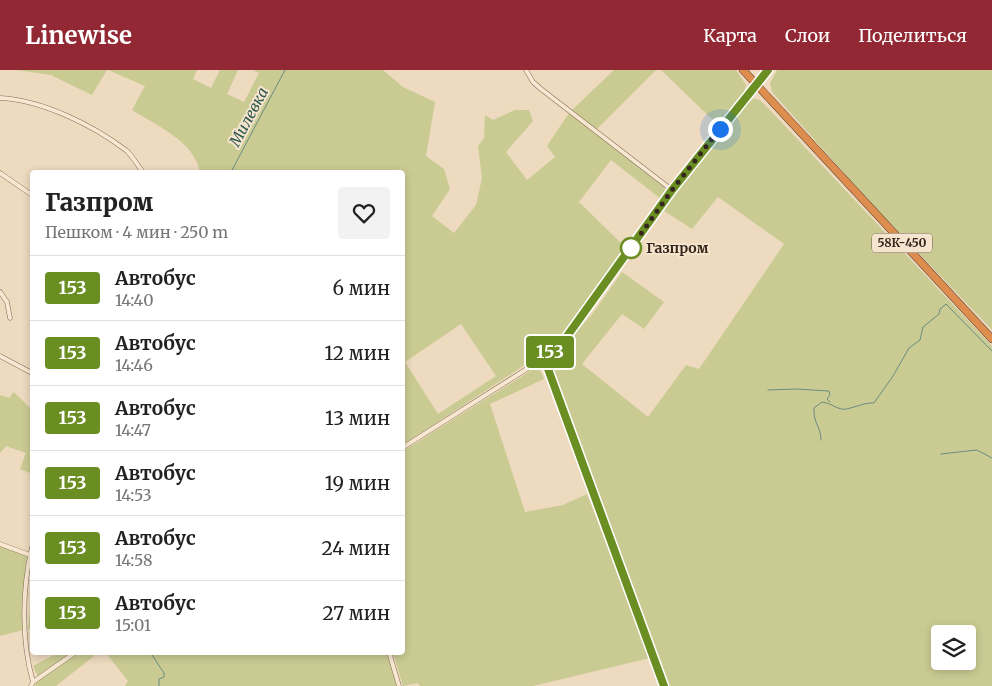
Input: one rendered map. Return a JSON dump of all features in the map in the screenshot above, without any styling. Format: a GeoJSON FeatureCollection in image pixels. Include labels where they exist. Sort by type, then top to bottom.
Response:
{"type":"FeatureCollection","features":[{"type":"Feature","properties":{"kind":"highway","name":"58К-450"},"geometry":{"type":"LineString","coordinates":[[743,70],[992,339]]}},
{"type":"Feature","properties":{"kind":"street"},"geometry":{"type":"LineString","coordinates":[[526,70],[533,82],[541,89],[672,190]]}},
{"type":"Feature","properties":{"kind":"street"},"geometry":{"type":"LineString","coordinates":[[405,446],[544,358],[565,339],[672,190],[768,70]]}},
{"type":"Feature","properties":{"kind":"street"},"geometry":{"type":"LineString","coordinates":[[0,98],[18,99],[61,113],[128,152],[142,170]]}},
{"type":"Feature","properties":{"kind":"street"},"geometry":{"type":"LineString","coordinates":[[0,173],[30,194]]}},
{"type":"Feature","properties":{"kind":"street"},"geometry":{"type":"LineString","coordinates":[[0,292],[7,302],[10,318]]}},
{"type":"Feature","properties":{"kind":"street"},"geometry":{"type":"LineString","coordinates":[[0,356],[30,372]]}},
{"type":"Feature","properties":{"kind":"street"},"geometry":{"type":"LineString","coordinates":[[544,358],[664,686]]}},
{"type":"Feature","properties":{"kind":"street"},"geometry":{"type":"LineString","coordinates":[[0,544],[30,555],[25,616],[25,643],[32,684],[72,655]]}},
{"type":"Feature","properties":{"kind":"street"},"geometry":{"type":"LineString","coordinates":[[390,655],[400,686]]}},
{"type":"Feature","properties":{"kind":"green space"},"geometry":{"type":"Polygon","coordinates":[[[16,70],[107,70],[92,95],[51,75],[16,70]]]}},
{"type":"Feature","properties":{"kind":"green space"},"geometry":{"type":"Polygon","coordinates":[[[108,70],[197,70],[193,79],[211,88],[220,70],[238,70],[227,94],[244,102],[259,73],[253,70],[383,70],[403,87],[435,102],[426,156],[444,169],[450,189],[432,216],[454,233],[476,205],[482,178],[478,146],[484,138],[485,115],[493,120],[515,110],[529,110],[533,121],[506,152],[527,180],[555,157],[547,146],[569,113],[663,185],[666,192],[661,199],[611,160],[579,202],[626,248],[555,345],[405,444],[405,362],[405,170],[199,170],[190,151],[182,143],[163,128],[132,110],[145,86],[108,70]],[[461,324],[405,362],[438,414],[496,376],[461,324]]]}},
{"type":"Feature","properties":{"kind":"green space"},"geometry":{"type":"Polygon","coordinates":[[[614,70],[656,70],[596,130],[572,110],[614,70]]]}},
{"type":"Feature","properties":{"kind":"green space"},"geometry":{"type":"Polygon","coordinates":[[[661,70],[736,70],[746,85],[744,93],[718,125],[661,70]]]}},
{"type":"Feature","properties":{"kind":"green space"},"geometry":{"type":"Polygon","coordinates":[[[777,70],[992,70],[992,330],[869,201],[772,92],[770,83],[777,70]]]}},
{"type":"Feature","properties":{"kind":"green space"},"geometry":{"type":"Polygon","coordinates":[[[754,99],[760,100],[992,346],[992,686],[668,686],[550,361],[593,313],[622,272],[664,302],[644,329],[622,314],[582,364],[648,417],[686,365],[699,369],[784,244],[718,197],[692,229],[661,209],[747,102],[754,99]]]}},
{"type":"Feature","properties":{"kind":"green space"},"geometry":{"type":"Polygon","coordinates":[[[538,366],[544,379],[490,404],[525,512],[563,505],[587,494],[650,658],[533,686],[420,686],[418,683],[403,686],[394,655],[405,655],[405,450],[538,366]]]}},
{"type":"Feature","properties":{"kind":"green space"},"geometry":{"type":"Polygon","coordinates":[[[14,392],[30,408],[30,473],[20,469],[26,453],[6,446],[0,453],[0,395],[9,398],[14,392]]]}},
{"type":"Feature","properties":{"kind":"green space"},"geometry":{"type":"Polygon","coordinates":[[[0,546],[29,556],[23,630],[0,636],[0,546]]]}},
{"type":"Feature","properties":{"kind":"green space"},"geometry":{"type":"Polygon","coordinates":[[[30,610],[30,628],[28,629],[30,610]]]}},
{"type":"Feature","properties":{"kind":"green space"},"geometry":{"type":"Polygon","coordinates":[[[54,655],[94,656],[56,686],[35,686],[38,677],[33,666],[54,655]]]}},
{"type":"Feature","properties":{"kind":"green space"},"geometry":{"type":"Polygon","coordinates":[[[108,655],[388,655],[398,686],[125,686],[128,681],[108,655]]]}},
{"type":"Feature","properties":{"kind":"waterway","name":"Милевка"},"geometry":{"type":"LineString","coordinates":[[232,170],[285,70]]}},
{"type":"Feature","properties":{"kind":"waterway"},"geometry":{"type":"LineString","coordinates":[[821,440],[814,408],[822,402],[841,409],[874,403],[893,376],[909,348],[920,340],[923,327],[939,314],[940,309],[946,304],[992,351]]}},
{"type":"Feature","properties":{"kind":"waterway"},"geometry":{"type":"LineString","coordinates":[[768,390],[829,391],[830,395],[827,399],[830,402]]}},
{"type":"Feature","properties":{"kind":"waterway"},"geometry":{"type":"LineString","coordinates":[[941,454],[977,450],[992,458]]}},
{"type":"Feature","properties":{"kind":"waterway","name":"Милевка"},"geometry":{"type":"LineString","coordinates":[[152,655],[164,673],[164,677],[159,679],[159,686]]}},
{"type":"Feature","properties":{"kind":"bus line","name":"153"},"geometry":{"type":"LineString","coordinates":[[664,686],[544,358],[565,339],[672,190],[768,70]]}},
{"type":"Feature","properties":{"kind":"place","name":"Газпром"},"geometry":{"type":"Point","coordinates":[631,248]}},
{"type":"Feature","properties":{"kind":"route"},"geometry":{"type":"LineString","coordinates":[[631,248],[672,190],[720,129]]}}]}
